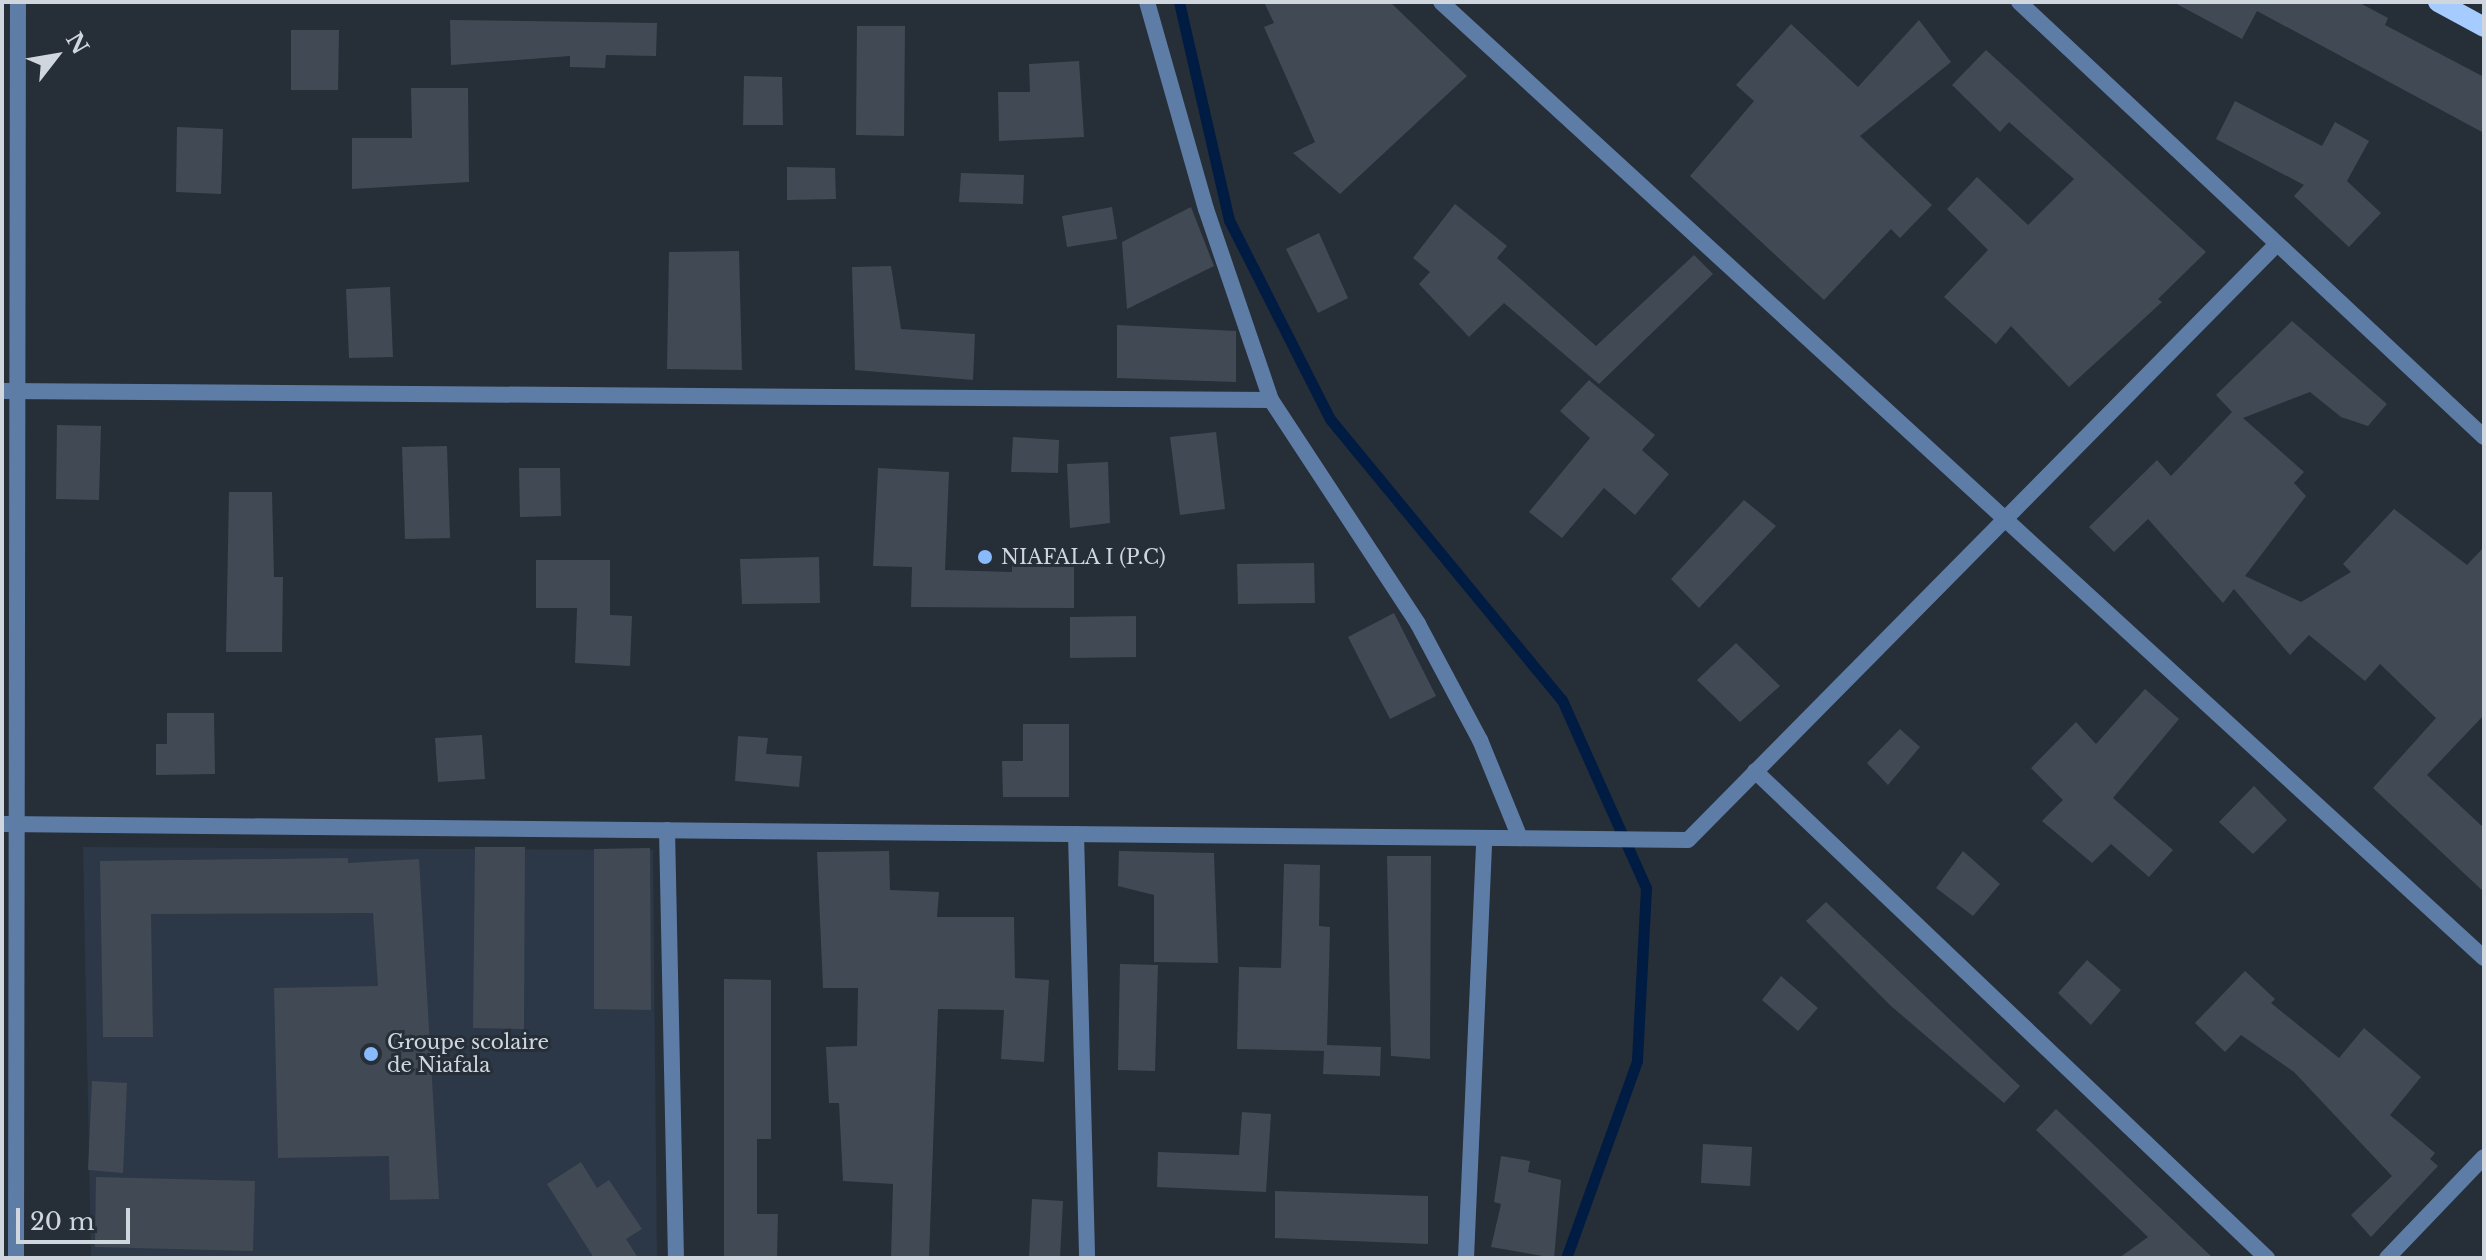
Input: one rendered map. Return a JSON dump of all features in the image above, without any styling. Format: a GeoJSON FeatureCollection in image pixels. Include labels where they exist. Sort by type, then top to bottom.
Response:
{"type":"FeatureCollection","features":[{"type":"Feature","properties":{"kind":"main road"},"geometry":{"type":"LineString","coordinates":[[2438,2],[2484,27]]}},
{"type":"Feature","properties":{"kind":"street"},"geometry":{"type":"LineString","coordinates":[[16,1258],[9,824],[10,391],[18,2]]}},
{"type":"Feature","properties":{"kind":"street"},"geometry":{"type":"LineString","coordinates":[[1147,2],[1206,209],[1271,400],[1418,624],[1480,740],[1520,838]]}},
{"type":"Feature","properties":{"kind":"street"},"geometry":{"type":"LineString","coordinates":[[1441,2],[2007,517],[2484,958]]}},
{"type":"Feature","properties":{"kind":"street"},"geometry":{"type":"LineString","coordinates":[[2019,2],[2484,437]]}},
{"type":"Feature","properties":{"kind":"street"},"geometry":{"type":"LineString","coordinates":[[9,824],[1688,840],[2276,245]]}},
{"type":"Feature","properties":{"kind":"street"},"geometry":{"type":"LineString","coordinates":[[10,391],[1271,400]]}},
{"type":"Feature","properties":{"kind":"street"},"geometry":{"type":"LineString","coordinates":[[1755,771],[2267,1258]]}},
{"type":"Feature","properties":{"kind":"street"},"geometry":{"type":"LineString","coordinates":[[667,830],[676,1258]]}},
{"type":"Feature","properties":{"kind":"street"},"geometry":{"type":"LineString","coordinates":[[1076,834],[1087,1258]]}},
{"type":"Feature","properties":{"kind":"street"},"geometry":{"type":"LineString","coordinates":[[1466,1258],[1484,838]]}},
{"type":"Feature","properties":{"kind":"street"},"geometry":{"type":"LineString","coordinates":[[2387,1258],[2484,1157]]}},
{"type":"Feature","properties":{"kind":"shaded area","name":"Groupe scolaire de Niafala"},"geometry":{"type":"Polygon","coordinates":[[[83,847],[653,850],[657,1258],[91,1258],[83,847]]]}},
{"type":"Feature","properties":{"kind":"building"},"geometry":{"type":"Polygon","coordinates":[[[1264,2],[1390,2],[1467,76],[1340,194],[1293,153],[1315,142],[1264,27],[1274,23],[1264,2]]]}},
{"type":"Feature","properties":{"kind":"building"},"geometry":{"type":"Polygon","coordinates":[[[2173,2],[2358,2],[2388,18],[2385,25],[2484,77],[2484,133],[2257,11],[2242,39],[2173,2]]]}},
{"type":"Feature","properties":{"kind":"building"},"geometry":{"type":"Polygon","coordinates":[[[450,20],[657,23],[656,56],[606,55],[605,68],[570,67],[570,56],[451,65],[450,20]]]}},
{"type":"Feature","properties":{"kind":"building"},"geometry":{"type":"Polygon","coordinates":[[[1919,20],[1951,62],[1860,136],[1932,205],[1900,238],[1891,229],[1824,300],[1690,176],[1754,101],[1736,85],[1791,24],[1858,87],[1919,20]]]}},
{"type":"Feature","properties":{"kind":"building"},"geometry":{"type":"Polygon","coordinates":[[[857,26],[905,26],[904,136],[856,135],[857,26]]]}},
{"type":"Feature","properties":{"kind":"building"},"geometry":{"type":"Polygon","coordinates":[[[291,30],[339,30],[338,90],[291,90],[291,30]]]}},
{"type":"Feature","properties":{"kind":"building"},"geometry":{"type":"Polygon","coordinates":[[[1986,50],[2206,252],[2158,299],[2162,302],[2069,387],[2011,326],[1996,344],[1944,297],[1988,250],[1947,209],[1977,177],[2028,225],[2074,179],[2009,122],[2000,132],[1952,85],[1986,50]]]}},
{"type":"Feature","properties":{"kind":"building"},"geometry":{"type":"Polygon","coordinates":[[[1079,61],[1084,137],[999,141],[998,92],[1030,92],[1029,64],[1079,61]]]}},
{"type":"Feature","properties":{"kind":"building"},"geometry":{"type":"Polygon","coordinates":[[[744,76],[782,77],[783,125],[743,125],[744,76]]]}},
{"type":"Feature","properties":{"kind":"building"},"geometry":{"type":"Polygon","coordinates":[[[411,88],[468,88],[469,182],[352,189],[352,138],[412,138],[411,88]]]}},
{"type":"Feature","properties":{"kind":"building"},"geometry":{"type":"Polygon","coordinates":[[[2235,101],[2322,146],[2335,122],[2369,141],[2347,181],[2381,213],[2349,247],[2294,196],[2304,185],[2216,139],[2235,101]]]}},
{"type":"Feature","properties":{"kind":"building"},"geometry":{"type":"Polygon","coordinates":[[[177,127],[223,129],[221,194],[176,192],[177,127]]]}},
{"type":"Feature","properties":{"kind":"building"},"geometry":{"type":"Polygon","coordinates":[[[787,167],[835,168],[836,199],[787,200],[787,167]]]}},
{"type":"Feature","properties":{"kind":"building"},"geometry":{"type":"Polygon","coordinates":[[[961,173],[1024,175],[1023,204],[959,202],[961,173]]]}},
{"type":"Feature","properties":{"kind":"building"},"geometry":{"type":"Polygon","coordinates":[[[1455,204],[1507,246],[1497,258],[1596,346],[1694,255],[1713,274],[1599,384],[1504,303],[1469,337],[1419,284],[1430,272],[1413,258],[1455,204]]]}},
{"type":"Feature","properties":{"kind":"building"},"geometry":{"type":"Polygon","coordinates":[[[1112,207],[1117,239],[1067,247],[1062,216],[1112,207]]]}},
{"type":"Feature","properties":{"kind":"building"},"geometry":{"type":"Polygon","coordinates":[[[1191,207],[1214,266],[1127,309],[1122,242],[1191,207]]]}},
{"type":"Feature","properties":{"kind":"building"},"geometry":{"type":"Polygon","coordinates":[[[1319,233],[1348,298],[1318,313],[1286,249],[1319,233]]]}},
{"type":"Feature","properties":{"kind":"building"},"geometry":{"type":"Polygon","coordinates":[[[739,251],[742,370],[667,369],[669,252],[739,251]]]}},
{"type":"Feature","properties":{"kind":"building"},"geometry":{"type":"Polygon","coordinates":[[[891,266],[901,329],[975,334],[973,380],[855,370],[852,267],[891,266]]]}},
{"type":"Feature","properties":{"kind":"building"},"geometry":{"type":"Polygon","coordinates":[[[390,287],[393,357],[349,358],[346,289],[390,287]]]}},
{"type":"Feature","properties":{"kind":"building"},"geometry":{"type":"Polygon","coordinates":[[[2292,321],[2387,404],[2368,426],[2341,417],[2310,392],[2243,418],[2304,472],[2294,483],[2306,496],[2245,576],[2301,602],[2351,572],[2343,564],[2394,509],[2467,565],[2484,547],[2484,715],[2427,775],[2484,828],[2484,892],[2373,788],[2436,718],[2380,664],[2365,681],[2309,635],[2290,655],[2234,589],[2223,603],[2148,519],[2114,552],[2089,527],[2157,460],[2171,476],[2232,412],[2216,395],[2292,321]]]}},
{"type":"Feature","properties":{"kind":"building"},"geometry":{"type":"Polygon","coordinates":[[[1117,325],[1236,331],[1236,382],[1117,378],[1117,325]]]}},
{"type":"Feature","properties":{"kind":"building"},"geometry":{"type":"Polygon","coordinates":[[[1589,380],[1655,435],[1642,450],[1669,474],[1635,515],[1604,488],[1562,538],[1529,512],[1590,438],[1560,411],[1589,380]]]}},
{"type":"Feature","properties":{"kind":"building"},"geometry":{"type":"Polygon","coordinates":[[[57,425],[101,426],[99,500],[56,499],[57,425]]]}},
{"type":"Feature","properties":{"kind":"building"},"geometry":{"type":"Polygon","coordinates":[[[1216,432],[1225,509],[1180,515],[1170,437],[1216,432]]]}},
{"type":"Feature","properties":{"kind":"building"},"geometry":{"type":"Polygon","coordinates":[[[1013,437],[1059,440],[1058,473],[1011,472],[1013,437]]]}},
{"type":"Feature","properties":{"kind":"building"},"geometry":{"type":"Polygon","coordinates":[[[447,446],[450,538],[405,539],[402,447],[447,446]]]}},
{"type":"Feature","properties":{"kind":"building"},"geometry":{"type":"Polygon","coordinates":[[[1108,462],[1110,523],[1070,528],[1067,464],[1108,462]]]}},
{"type":"Feature","properties":{"kind":"building"},"geometry":{"type":"Polygon","coordinates":[[[519,468],[560,468],[561,516],[520,517],[519,468]]]}},
{"type":"Feature","properties":{"kind":"building"},"geometry":{"type":"Polygon","coordinates":[[[878,468],[949,472],[945,570],[1012,572],[1012,564],[1074,565],[1074,608],[911,607],[912,567],[873,566],[878,468]]]}},
{"type":"Feature","properties":{"kind":"building"},"geometry":{"type":"Polygon","coordinates":[[[229,492],[272,492],[274,577],[283,577],[282,652],[226,652],[229,492]]]}},
{"type":"Feature","properties":{"kind":"building"},"geometry":{"type":"Polygon","coordinates":[[[1744,500],[1776,526],[1699,608],[1671,579],[1744,500]]]}},
{"type":"Feature","properties":{"kind":"building"},"geometry":{"type":"Polygon","coordinates":[[[819,557],[820,603],[742,604],[740,559],[819,557]]]}},
{"type":"Feature","properties":{"kind":"building"},"geometry":{"type":"Polygon","coordinates":[[[536,560],[610,560],[610,615],[632,616],[630,666],[575,663],[577,608],[536,608],[536,560]]]}},
{"type":"Feature","properties":{"kind":"building"},"geometry":{"type":"Polygon","coordinates":[[[1314,563],[1315,603],[1238,604],[1237,564],[1314,563]]]}},
{"type":"Feature","properties":{"kind":"building"},"geometry":{"type":"Polygon","coordinates":[[[1394,613],[1436,696],[1390,719],[1348,637],[1394,613]]]}},
{"type":"Feature","properties":{"kind":"building"},"geometry":{"type":"Polygon","coordinates":[[[1136,616],[1136,657],[1070,658],[1070,617],[1136,616]]]}},
{"type":"Feature","properties":{"kind":"building"},"geometry":{"type":"Polygon","coordinates":[[[1736,643],[1780,686],[1740,722],[1697,680],[1736,643]]]}},
{"type":"Feature","properties":{"kind":"building"},"geometry":{"type":"Polygon","coordinates":[[[2145,689],[2179,719],[2113,798],[2173,850],[2149,877],[2111,844],[2092,863],[2042,821],[2063,800],[2031,768],[2076,722],[2096,744],[2145,689]]]}},
{"type":"Feature","properties":{"kind":"building"},"geometry":{"type":"Polygon","coordinates":[[[167,713],[214,713],[215,774],[156,775],[156,744],[167,744],[167,713]]]}},
{"type":"Feature","properties":{"kind":"building"},"geometry":{"type":"Polygon","coordinates":[[[1023,724],[1069,724],[1069,797],[1003,797],[1002,761],[1023,761],[1023,724]]]}},
{"type":"Feature","properties":{"kind":"building"},"geometry":{"type":"Polygon","coordinates":[[[1900,729],[1920,747],[1888,785],[1867,763],[1900,729]]]}},
{"type":"Feature","properties":{"kind":"building"},"geometry":{"type":"Polygon","coordinates":[[[482,735],[485,779],[438,782],[435,738],[482,735]]]}},
{"type":"Feature","properties":{"kind":"building"},"geometry":{"type":"Polygon","coordinates":[[[738,736],[768,738],[766,754],[802,756],[799,787],[735,781],[738,736]]]}},
{"type":"Feature","properties":{"kind":"building"},"geometry":{"type":"Polygon","coordinates":[[[2254,786],[2287,820],[2253,854],[2219,822],[2254,786]]]}},
{"type":"Feature","properties":{"kind":"building"},"geometry":{"type":"Polygon","coordinates":[[[475,847],[525,847],[524,1029],[473,1028],[475,847]]]}},
{"type":"Feature","properties":{"kind":"building"},"geometry":{"type":"Polygon","coordinates":[[[650,848],[651,1010],[594,1009],[594,849],[650,848]]]}},
{"type":"Feature","properties":{"kind":"building"},"geometry":{"type":"Polygon","coordinates":[[[889,851],[890,890],[939,892],[937,917],[1014,917],[1015,978],[1049,980],[1044,1062],[1001,1059],[1004,1010],[938,1009],[929,1258],[891,1258],[893,1184],[843,1181],[839,1103],[829,1103],[826,1047],[857,1046],[858,988],[823,988],[817,852],[889,851]]]}},
{"type":"Feature","properties":{"kind":"building"},"geometry":{"type":"Polygon","coordinates":[[[1119,851],[1214,853],[1218,963],[1154,962],[1154,895],[1118,886],[1119,851]]]}},
{"type":"Feature","properties":{"kind":"building"},"geometry":{"type":"Polygon","coordinates":[[[1963,851],[2000,884],[1973,916],[1936,888],[1963,851]]]}},
{"type":"Feature","properties":{"kind":"building"},"geometry":{"type":"Polygon","coordinates":[[[1387,856],[1431,856],[1430,1059],[1391,1056],[1387,856]]]}},
{"type":"Feature","properties":{"kind":"building"},"geometry":{"type":"Polygon","coordinates":[[[348,858],[348,863],[419,859],[439,1199],[390,1200],[389,1156],[278,1158],[274,988],[378,986],[373,913],[151,914],[153,1037],[103,1037],[100,861],[348,858]]]}},
{"type":"Feature","properties":{"kind":"building"},"geometry":{"type":"Polygon","coordinates":[[[1284,864],[1320,865],[1319,926],[1330,927],[1327,1045],[1381,1047],[1380,1076],[1323,1074],[1324,1051],[1237,1049],[1239,967],[1281,968],[1284,864]]]}},
{"type":"Feature","properties":{"kind":"building"},"geometry":{"type":"Polygon","coordinates":[[[1826,902],[2020,1086],[2004,1103],[1891,1006],[1806,921],[1826,902]]]}},
{"type":"Feature","properties":{"kind":"building"},"geometry":{"type":"Polygon","coordinates":[[[2087,960],[2121,990],[2091,1025],[2058,993],[2087,960]]]}},
{"type":"Feature","properties":{"kind":"building"},"geometry":{"type":"Polygon","coordinates":[[[1120,964],[1158,965],[1155,1071],[1118,1070],[1120,964]]]}},
{"type":"Feature","properties":{"kind":"building"},"geometry":{"type":"Polygon","coordinates":[[[2245,971],[2275,999],[2271,1003],[2339,1058],[2364,1028],[2421,1077],[2390,1115],[2435,1153],[2430,1159],[2438,1166],[2371,1237],[2351,1215],[2392,1176],[2294,1072],[2241,1035],[2225,1052],[2195,1023],[2245,971]]]}},
{"type":"Feature","properties":{"kind":"building"},"geometry":{"type":"Polygon","coordinates":[[[1781,976],[1818,1008],[1798,1031],[1762,1000],[1781,976]]]}},
{"type":"Feature","properties":{"kind":"building"},"geometry":{"type":"Polygon","coordinates":[[[724,979],[771,980],[771,1139],[757,1139],[757,1214],[778,1214],[777,1258],[724,1258],[724,979]]]}},
{"type":"Feature","properties":{"kind":"building"},"geometry":{"type":"Polygon","coordinates":[[[92,1081],[127,1083],[123,1173],[88,1170],[92,1081]]]}},
{"type":"Feature","properties":{"kind":"building"},"geometry":{"type":"Polygon","coordinates":[[[2056,1109],[2213,1258],[2119,1258],[2148,1237],[2036,1130],[2056,1109]]]}},
{"type":"Feature","properties":{"kind":"building"},"geometry":{"type":"Polygon","coordinates":[[[1242,1112],[1271,1114],[1266,1192],[1157,1187],[1158,1152],[1239,1155],[1242,1112]]]}},
{"type":"Feature","properties":{"kind":"building"},"geometry":{"type":"Polygon","coordinates":[[[1703,1144],[1752,1147],[1750,1186],[1701,1183],[1703,1144]]]}},
{"type":"Feature","properties":{"kind":"building"},"geometry":{"type":"Polygon","coordinates":[[[1501,1156],[1530,1161],[1528,1172],[1561,1180],[1554,1258],[1491,1247],[1501,1204],[1494,1202],[1501,1156]]]}},
{"type":"Feature","properties":{"kind":"building"},"geometry":{"type":"Polygon","coordinates":[[[581,1162],[597,1188],[609,1180],[642,1229],[626,1239],[638,1258],[594,1258],[547,1184],[581,1162]]]}},
{"type":"Feature","properties":{"kind":"building"},"geometry":{"type":"Polygon","coordinates":[[[96,1177],[255,1181],[253,1251],[95,1247],[96,1177]]]}},
{"type":"Feature","properties":{"kind":"building"},"geometry":{"type":"Polygon","coordinates":[[[1275,1191],[1428,1196],[1428,1244],[1275,1238],[1275,1191]]]}},
{"type":"Feature","properties":{"kind":"building"},"geometry":{"type":"Polygon","coordinates":[[[1032,1199],[1063,1201],[1060,1258],[1029,1258],[1032,1199]]]}},
{"type":"Feature","properties":{"kind":"waterway"},"geometry":{"type":"LineString","coordinates":[[1179,2],[1229,220],[1330,419],[1562,700],[1646,888],[1637,1061],[1566,1258]]}},
{"type":"Feature","properties":{"kind":"place","name":"NIAFALA I (P.C)"},"geometry":{"type":"Point","coordinates":[985,557]}},
{"type":"Feature","properties":{"kind":"place","name":"Groupe scolaire de Niafala"},"geometry":{"type":"Point","coordinates":[371,1054]}}]}
